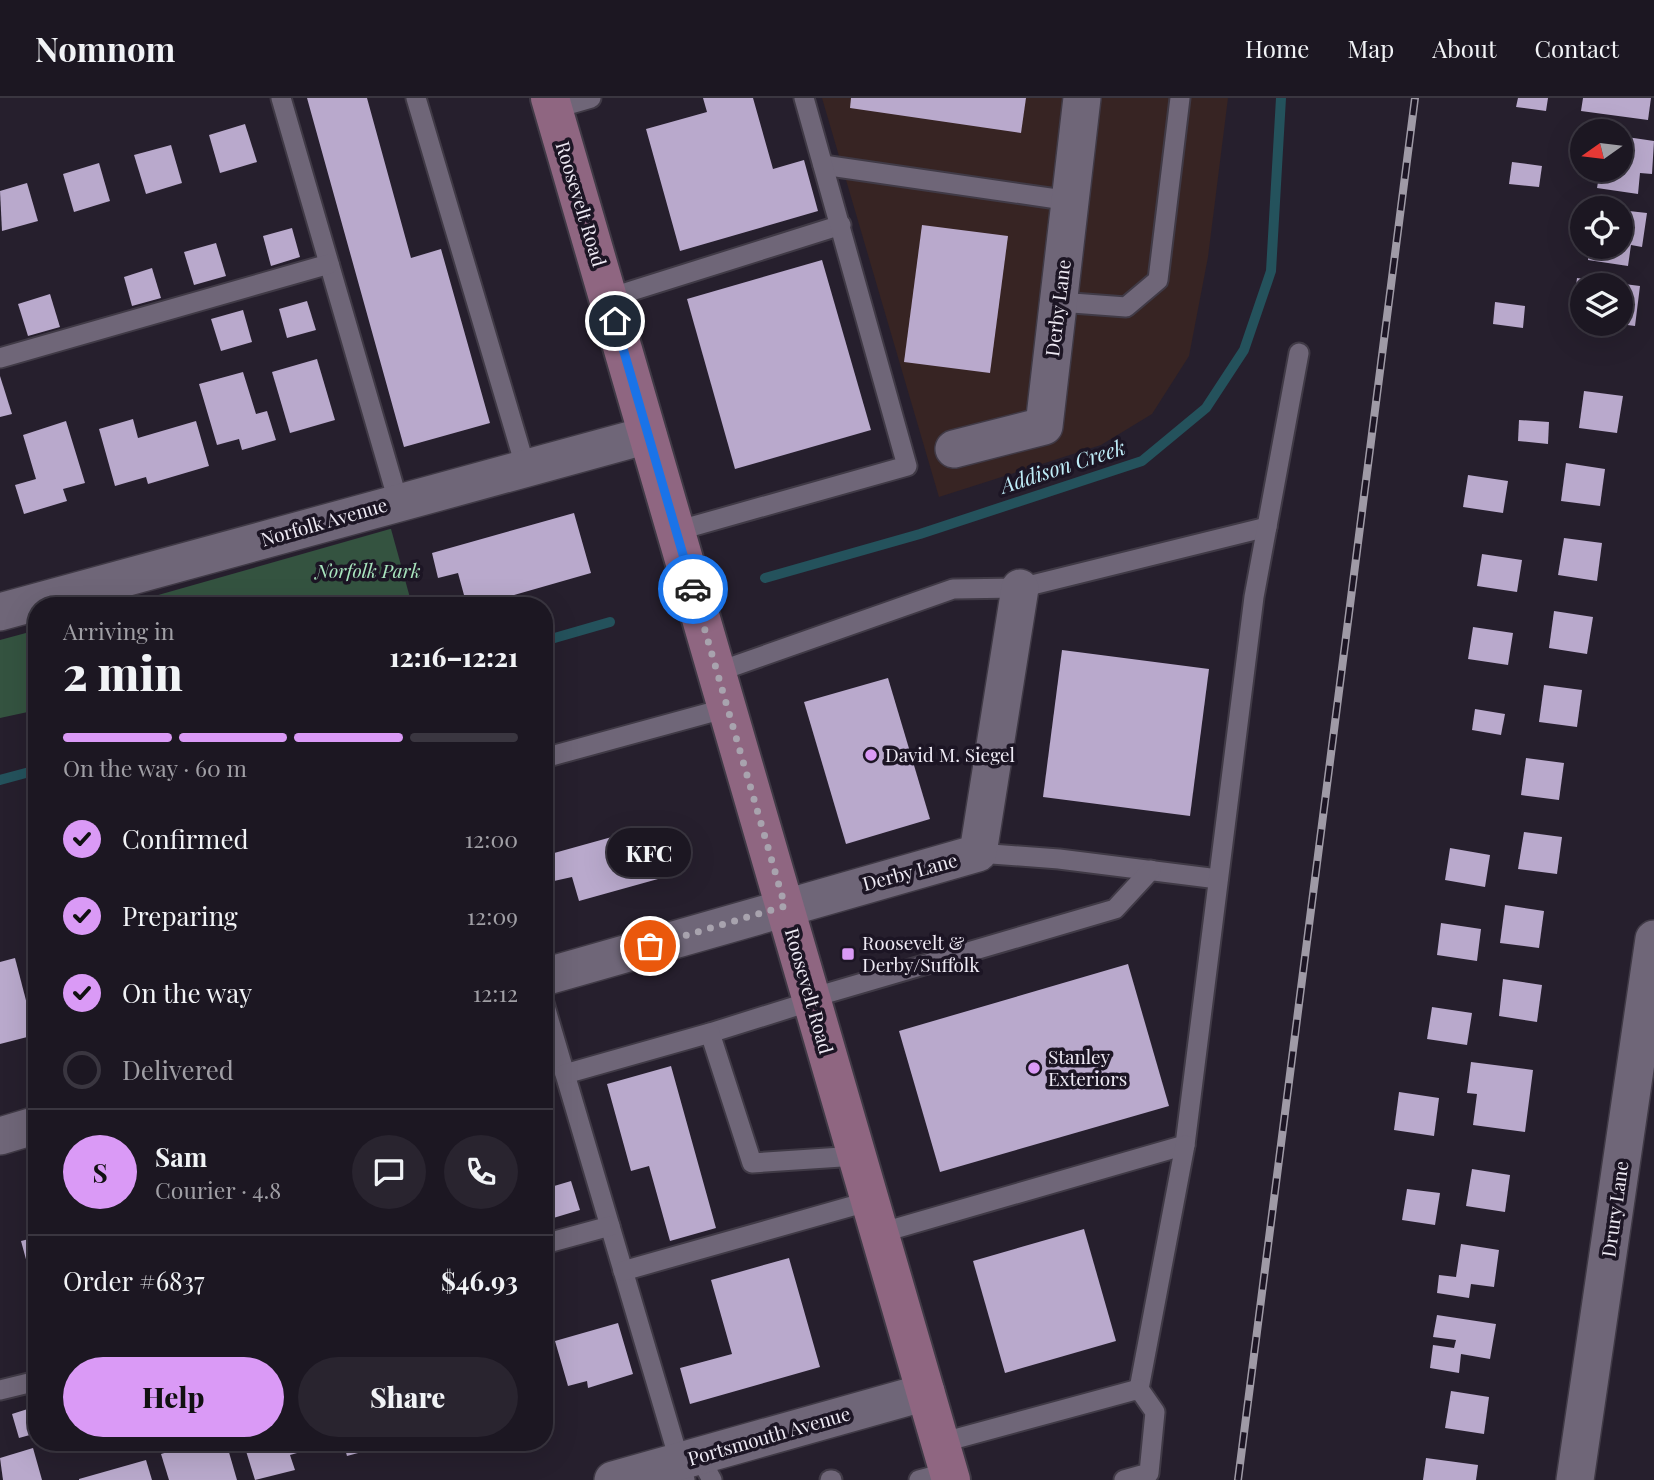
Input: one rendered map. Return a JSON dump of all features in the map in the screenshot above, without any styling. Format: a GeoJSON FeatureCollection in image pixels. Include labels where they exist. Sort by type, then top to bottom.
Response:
{"type":"FeatureCollection","features":[{"type":"Feature","properties":{"kind":"main road","name":"Roosevelt Road"},"geometry":{"type":"LineString","coordinates":[[551,104],[926,1392],[940,1469]]}},
{"type":"Feature","properties":{"kind":"street","name":"Derby Lane"},"geometry":{"type":"LineString","coordinates":[[954,449],[1044,426],[1082,98]]}},
{"type":"Feature","properties":{"kind":"street","name":"Norfolk Avenue"},"geometry":{"type":"LineString","coordinates":[[54,597],[648,435]]}},
{"type":"Feature","properties":{"kind":"street","name":"Derby Lane"},"geometry":{"type":"LineString","coordinates":[[553,975],[785,906],[978,853],[1020,588]]}},
{"type":"Feature","properties":{"kind":"street","name":"Norfolk Avenue"},"geometry":{"type":"LineString","coordinates":[[0,612],[28,604]]}},
{"type":"Feature","properties":{"kind":"street","name":"Drury Lane"},"geometry":{"type":"LineString","coordinates":[[1575,1480],[1644,1081],[1654,939]]}},
{"type":"Feature","properties":{"kind":"street"},"geometry":{"type":"LineString","coordinates":[[0,1136],[28,1128]]}},
{"type":"Feature","properties":{"kind":"street","name":"Portsmouth Avenue"},"geometry":{"type":"LineString","coordinates":[[613,1480],[694,1469],[926,1392]]}},
{"type":"Feature","properties":{"kind":"lane"},"geometry":{"type":"LineString","coordinates":[[281,98],[398,501]]}},
{"type":"Feature","properties":{"kind":"lane"},"geometry":{"type":"LineString","coordinates":[[416,98],[526,469]]}},
{"type":"Feature","properties":{"kind":"lane"},"geometry":{"type":"LineString","coordinates":[[551,104],[591,98]]}},
{"type":"Feature","properties":{"kind":"lane"},"geometry":{"type":"LineString","coordinates":[[676,531],[907,466],[804,98]]}},
{"type":"Feature","properties":{"kind":"lane"},"geometry":{"type":"LineString","coordinates":[[1059,302],[1126,307],[1158,280],[1180,98]]}},
{"type":"Feature","properties":{"kind":"lane"},"geometry":{"type":"LineString","coordinates":[[823,165],[1071,201]]}},
{"type":"Feature","properties":{"kind":"lane"},"geometry":{"type":"LineString","coordinates":[[609,298],[841,225]]}},
{"type":"Feature","properties":{"kind":"lane"},"geometry":{"type":"LineString","coordinates":[[0,358],[329,264]]}},
{"type":"Feature","properties":{"kind":"lane"},"geometry":{"type":"LineString","coordinates":[[1124,1480],[1149,1474],[1155,1412],[1139,1390],[1185,1144],[1254,597],[1299,354]]}},
{"type":"Feature","properties":{"kind":"lane"},"geometry":{"type":"LineString","coordinates":[[553,755],[722,690],[953,589],[1020,588],[1267,527]]}},
{"type":"Feature","properties":{"kind":"lane"},"geometry":{"type":"LineString","coordinates":[[978,853],[1219,879]]}},
{"type":"Feature","properties":{"kind":"lane"},"geometry":{"type":"LineString","coordinates":[[565,1074],[710,1033],[1115,909],[1151,870]]}},
{"type":"Feature","properties":{"kind":"lane"},"geometry":{"type":"LineString","coordinates":[[553,1013],[565,1074],[623,1271],[694,1469]]}},
{"type":"Feature","properties":{"kind":"lane"},"geometry":{"type":"LineString","coordinates":[[710,1033],[752,1163],[857,1156]]}},
{"type":"Feature","properties":{"kind":"lane"},"geometry":{"type":"LineString","coordinates":[[623,1271],[875,1217],[1185,1144]]}},
{"type":"Feature","properties":{"kind":"lane"},"geometry":{"type":"LineString","coordinates":[[553,1242],[610,1226]]}},
{"type":"Feature","properties":{"kind":"lane"},"geometry":{"type":"LineString","coordinates":[[0,1390],[28,1383]]}},
{"type":"Feature","properties":{"kind":"lane"},"geometry":{"type":"LineString","coordinates":[[940,1469],[1139,1390]]}},
{"type":"Feature","properties":{"kind":"shaded area"},"geometry":{"type":"Polygon","coordinates":[[[822,98],[1228,98],[1208,257],[1189,356],[1152,414],[1101,445],[939,497],[822,98]]]}},
{"type":"Feature","properties":{"kind":"green space","name":"Norfolk Park"},"geometry":{"type":"Polygon","coordinates":[[[390,529],[410,597],[151,597],[390,529]]]}},
{"type":"Feature","properties":{"kind":"green space"},"geometry":{"type":"Polygon","coordinates":[[[28,632],[28,712],[0,718],[0,640],[28,632]]]}},
{"type":"Feature","properties":{"kind":"building"},"geometry":{"type":"Polygon","coordinates":[[[307,98],[367,98],[411,258],[441,249],[490,423],[404,447],[307,98]]]}},
{"type":"Feature","properties":{"kind":"building"},"geometry":{"type":"Polygon","coordinates":[[[703,98],[753,98],[773,169],[804,160],[818,211],[680,251],[646,129],[707,112],[703,98]]]}},
{"type":"Feature","properties":{"kind":"building"},"geometry":{"type":"Polygon","coordinates":[[[851,98],[1026,98],[1021,133],[850,108],[851,98]]]}},
{"type":"Feature","properties":{"kind":"building"},"geometry":{"type":"Polygon","coordinates":[[[1518,98],[1548,98],[1546,111],[1516,107],[1518,98]]]}},
{"type":"Feature","properties":{"kind":"building"},"geometry":{"type":"Polygon","coordinates":[[[1583,98],[1651,98],[1648,120],[1581,111],[1583,98]]]}},
{"type":"Feature","properties":{"kind":"building"},"geometry":{"type":"Polygon","coordinates":[[[245,124],[257,162],[220,173],[209,135],[245,124]]]}},
{"type":"Feature","properties":{"kind":"building"},"geometry":{"type":"Polygon","coordinates":[[[1633,138],[1654,141],[1652,174],[1640,173],[1638,194],[1597,188],[1598,182],[1633,182],[1633,138]]]}},
{"type":"Feature","properties":{"kind":"building"},"geometry":{"type":"Polygon","coordinates":[[[171,145],[182,183],[146,194],[134,155],[171,145]]]}},
{"type":"Feature","properties":{"kind":"building"},"geometry":{"type":"Polygon","coordinates":[[[1512,162],[1542,166],[1539,187],[1509,184],[1512,162]]]}},
{"type":"Feature","properties":{"kind":"building"},"geometry":{"type":"Polygon","coordinates":[[[99,163],[110,201],[74,212],[63,174],[99,163]]]}},
{"type":"Feature","properties":{"kind":"building"},"geometry":{"type":"Polygon","coordinates":[[[27,183],[38,221],[2,231],[0,191],[27,183]]]}},
{"type":"Feature","properties":{"kind":"building"},"geometry":{"type":"Polygon","coordinates":[[[1633,211],[1647,213],[1642,247],[1633,245],[1633,211]]]}},
{"type":"Feature","properties":{"kind":"building"},"geometry":{"type":"Polygon","coordinates":[[[922,225],[1008,236],[990,373],[904,362],[922,225]]]}},
{"type":"Feature","properties":{"kind":"building"},"geometry":{"type":"Polygon","coordinates":[[[292,228],[300,257],[271,266],[263,236],[292,228]]]}},
{"type":"Feature","properties":{"kind":"building"},"geometry":{"type":"Polygon","coordinates":[[[216,243],[226,276],[194,285],[184,252],[216,243]]]}},
{"type":"Feature","properties":{"kind":"building"},"geometry":{"type":"Polygon","coordinates":[[[1588,259],[1629,259],[1628,266],[1588,259]]]}},
{"type":"Feature","properties":{"kind":"building"},"geometry":{"type":"Polygon","coordinates":[[[822,260],[871,430],[735,469],[687,299],[822,260]]]}},
{"type":"Feature","properties":{"kind":"building"},"geometry":{"type":"Polygon","coordinates":[[[152,268],[161,298],[132,306],[124,277],[152,268]]]}},
{"type":"Feature","properties":{"kind":"building"},"geometry":{"type":"Polygon","coordinates":[[[1633,285],[1640,286],[1633,326],[1633,285]]]}},
{"type":"Feature","properties":{"kind":"building"},"geometry":{"type":"Polygon","coordinates":[[[50,294],[60,327],[28,336],[18,304],[50,294]]]}},
{"type":"Feature","properties":{"kind":"building"},"geometry":{"type":"Polygon","coordinates":[[[307,301],[316,330],[287,338],[279,309],[307,301]]]}},
{"type":"Feature","properties":{"kind":"building"},"geometry":{"type":"Polygon","coordinates":[[[1495,302],[1525,306],[1523,328],[1493,324],[1495,302]]]}},
{"type":"Feature","properties":{"kind":"building"},"geometry":{"type":"Polygon","coordinates":[[[243,310],[252,342],[221,351],[211,319],[243,310]]]}},
{"type":"Feature","properties":{"kind":"building"},"geometry":{"type":"Polygon","coordinates":[[[317,359],[335,420],[290,433],[272,372],[317,359]]]}},
{"type":"Feature","properties":{"kind":"building"},"geometry":{"type":"Polygon","coordinates":[[[243,372],[256,414],[267,411],[276,440],[242,450],[239,439],[217,445],[199,384],[243,372]]]}},
{"type":"Feature","properties":{"kind":"building"},"geometry":{"type":"Polygon","coordinates":[[[0,376],[12,414],[0,417],[0,376]]]}},
{"type":"Feature","properties":{"kind":"building"},"geometry":{"type":"Polygon","coordinates":[[[1584,391],[1623,396],[1617,433],[1579,428],[1584,391]]]}},
{"type":"Feature","properties":{"kind":"building"},"geometry":{"type":"Polygon","coordinates":[[[133,419],[138,438],[196,421],[209,466],[148,484],[146,477],[115,486],[99,429],[133,419]]]}},
{"type":"Feature","properties":{"kind":"building"},"geometry":{"type":"Polygon","coordinates":[[[1519,420],[1549,422],[1548,444],[1518,441],[1519,420]]]}},
{"type":"Feature","properties":{"kind":"building"},"geometry":{"type":"Polygon","coordinates":[[[66,421],[85,483],[63,489],[67,501],[24,514],[15,485],[36,479],[23,435],[66,421]]]}},
{"type":"Feature","properties":{"kind":"building"},"geometry":{"type":"Polygon","coordinates":[[[1566,463],[1605,469],[1600,506],[1561,501],[1566,463]]]}},
{"type":"Feature","properties":{"kind":"building"},"geometry":{"type":"Polygon","coordinates":[[[1468,475],[1508,481],[1503,513],[1463,507],[1468,475]]]}},
{"type":"Feature","properties":{"kind":"building"},"geometry":{"type":"Polygon","coordinates":[[[574,513],[591,573],[507,597],[465,597],[458,573],[438,578],[432,553],[574,513]]]}},
{"type":"Feature","properties":{"kind":"building"},"geometry":{"type":"Polygon","coordinates":[[[1564,538],[1602,543],[1597,581],[1558,575],[1564,538]]]}},
{"type":"Feature","properties":{"kind":"building"},"geometry":{"type":"Polygon","coordinates":[[[1482,554],[1522,560],[1517,592],[1477,586],[1482,554]]]}},
{"type":"Feature","properties":{"kind":"building"},"geometry":{"type":"Polygon","coordinates":[[[1554,611],[1593,617],[1587,654],[1549,648],[1554,611]]]}},
{"type":"Feature","properties":{"kind":"building"},"geometry":{"type":"Polygon","coordinates":[[[1473,627],[1513,633],[1508,665],[1468,659],[1473,627]]]}},
{"type":"Feature","properties":{"kind":"building"},"geometry":{"type":"Polygon","coordinates":[[[1062,650],[1209,669],[1190,816],[1043,797],[1062,650]]]}},
{"type":"Feature","properties":{"kind":"building"},"geometry":{"type":"Polygon","coordinates":[[[888,678],[930,819],[846,844],[804,702],[888,678]]]}},
{"type":"Feature","properties":{"kind":"building"},"geometry":{"type":"Polygon","coordinates":[[[1544,685],[1582,690],[1577,727],[1539,722],[1544,685]]]}},
{"type":"Feature","properties":{"kind":"building"},"geometry":{"type":"Polygon","coordinates":[[[1475,709],[1505,714],[1501,735],[1472,730],[1475,709]]]}},
{"type":"Feature","properties":{"kind":"building"},"geometry":{"type":"Polygon","coordinates":[[[1526,758],[1564,763],[1559,800],[1521,795],[1526,758]]]}},
{"type":"Feature","properties":{"kind":"building"},"geometry":{"type":"Polygon","coordinates":[[[644,828],[658,879],[579,901],[572,877],[554,881],[553,853],[644,828]]]}},
{"type":"Feature","properties":{"kind":"building"},"geometry":{"type":"Polygon","coordinates":[[[1524,832],[1562,837],[1557,874],[1518,869],[1524,832]]]}},
{"type":"Feature","properties":{"kind":"building"},"geometry":{"type":"Polygon","coordinates":[[[1450,848],[1490,855],[1485,887],[1445,880],[1450,848]]]}},
{"type":"Feature","properties":{"kind":"building"},"geometry":{"type":"Polygon","coordinates":[[[1505,905],[1544,911],[1539,948],[1500,943],[1505,905]]]}},
{"type":"Feature","properties":{"kind":"building"},"geometry":{"type":"Polygon","coordinates":[[[1441,923],[1481,929],[1477,961],[1437,955],[1441,923]]]}},
{"type":"Feature","properties":{"kind":"building"},"geometry":{"type":"Polygon","coordinates":[[[15,958],[28,1008],[28,1037],[0,1044],[0,962],[15,958]]]}},
{"type":"Feature","properties":{"kind":"building","name":"Stanley Exteriors"},"geometry":{"type":"Polygon","coordinates":[[[1128,964],[1169,1106],[940,1172],[899,1031],[1128,964]]]}},
{"type":"Feature","properties":{"kind":"building"},"geometry":{"type":"Polygon","coordinates":[[[1503,979],[1542,985],[1537,1022],[1499,1016],[1503,979]]]}},
{"type":"Feature","properties":{"kind":"building"},"geometry":{"type":"Polygon","coordinates":[[[1432,1007],[1472,1013],[1467,1045],[1427,1039],[1432,1007]]]}},
{"type":"Feature","properties":{"kind":"building"},"geometry":{"type":"Polygon","coordinates":[[[1471,1062],[1533,1070],[1525,1132],[1473,1125],[1477,1094],[1467,1093],[1471,1062]]]}},
{"type":"Feature","properties":{"kind":"building"},"geometry":{"type":"Polygon","coordinates":[[[671,1066],[716,1228],[670,1241],[649,1166],[631,1171],[607,1084],[671,1066]]]}},
{"type":"Feature","properties":{"kind":"building"},"geometry":{"type":"Polygon","coordinates":[[[1399,1092],[1439,1098],[1434,1136],[1394,1130],[1399,1092]]]}},
{"type":"Feature","properties":{"kind":"building"},"geometry":{"type":"Polygon","coordinates":[[[1472,1169],[1510,1175],[1505,1212],[1466,1206],[1472,1169]]]}},
{"type":"Feature","properties":{"kind":"building"},"geometry":{"type":"Polygon","coordinates":[[[571,1181],[580,1210],[553,1218],[553,1186],[571,1181]]]}},
{"type":"Feature","properties":{"kind":"building"},"geometry":{"type":"Polygon","coordinates":[[[1407,1189],[1440,1193],[1435,1225],[1402,1220],[1407,1189]]]}},
{"type":"Feature","properties":{"kind":"building"},"geometry":{"type":"Polygon","coordinates":[[[1084,1229],[1116,1341],[1005,1373],[973,1261],[1084,1229]]]}},
{"type":"Feature","properties":{"kind":"building"},"geometry":{"type":"Polygon","coordinates":[[[28,1239],[28,1267],[21,1241],[28,1239]]]}},
{"type":"Feature","properties":{"kind":"building"},"geometry":{"type":"Polygon","coordinates":[[[1461,1244],[1499,1250],[1494,1287],[1471,1284],[1469,1298],[1437,1293],[1439,1275],[1456,1277],[1461,1244]]]}},
{"type":"Feature","properties":{"kind":"building"},"geometry":{"type":"Polygon","coordinates":[[[789,1258],[820,1367],[690,1404],[680,1368],[732,1354],[711,1280],[789,1258]]]}},
{"type":"Feature","properties":{"kind":"building"},"geometry":{"type":"Polygon","coordinates":[[[1437,1315],[1496,1324],[1490,1359],[1461,1354],[1459,1373],[1430,1368],[1433,1345],[1454,1348],[1456,1340],[1433,1337],[1437,1315]]]}},
{"type":"Feature","properties":{"kind":"building"},"geometry":{"type":"Polygon","coordinates":[[[618,1323],[633,1374],[588,1388],[587,1381],[568,1386],[555,1341],[618,1323]]]}},
{"type":"Feature","properties":{"kind":"building"},"geometry":{"type":"Polygon","coordinates":[[[1451,1391],[1489,1397],[1484,1434],[1445,1428],[1451,1391]]]}},
{"type":"Feature","properties":{"kind":"building"},"geometry":{"type":"Polygon","coordinates":[[[28,1409],[28,1436],[19,1438],[12,1414],[28,1409]]]}},
{"type":"Feature","properties":{"kind":"building"},"geometry":{"type":"Polygon","coordinates":[[[28,1450],[34,1451],[42,1480],[3,1480],[0,1458],[28,1450]]]}},
{"type":"Feature","properties":{"kind":"building"},"geometry":{"type":"Polygon","coordinates":[[[171,1451],[229,1451],[237,1480],[169,1480],[161,1454],[171,1451]]]}},
{"type":"Feature","properties":{"kind":"building"},"geometry":{"type":"Polygon","coordinates":[[[246,1451],[304,1451],[290,1455],[295,1470],[255,1480],[246,1451]]]}},
{"type":"Feature","properties":{"kind":"building"},"geometry":{"type":"Polygon","coordinates":[[[346,1451],[365,1451],[347,1456],[346,1451]]]}},
{"type":"Feature","properties":{"kind":"building"},"geometry":{"type":"Polygon","coordinates":[[[1426,1458],[1478,1465],[1476,1480],[1423,1480],[1426,1458]]]}},
{"type":"Feature","properties":{"kind":"building"},"geometry":{"type":"Polygon","coordinates":[[[146,1460],[152,1480],[79,1480],[79,1479],[146,1460]]]}},
{"type":"Feature","properties":{"kind":"waterway","name":"Addison Creek"},"geometry":{"type":"LineString","coordinates":[[765,578],[920,534],[1142,461],[1206,408],[1244,350],[1271,271],[1281,98]]}},
{"type":"Feature","properties":{"kind":"waterway","name":"Addison Creek"},"geometry":{"type":"LineString","coordinates":[[553,638],[610,622]]}},
{"type":"Feature","properties":{"kind":"waterway","name":"Addison Creek"},"geometry":{"type":"LineString","coordinates":[[0,780],[28,772]]}},
{"type":"Feature","properties":{"kind":"railway"},"geometry":{"type":"LineString","coordinates":[[1238,1480],[1415,98]]}},
{"type":"Feature","properties":{"kind":"way so far"},"geometry":{"type":"LineString","coordinates":[[650,946],[785,906],[693,589]]}},
{"type":"Feature","properties":{"kind":"place","name":"David M. Siegel"},"geometry":{"type":"Point","coordinates":[871,755]}},
{"type":"Feature","properties":{"kind":"place","name":"KFC"},"geometry":{"type":"Point","coordinates":[650,946]}},
{"type":"Feature","properties":{"kind":"place","name":"Roosevelt & Derby/Suffolk"},"geometry":{"type":"Point","coordinates":[848,954]}},
{"type":"Feature","properties":{"kind":"place","name":"Stanley Exteriors"},"geometry":{"type":"Point","coordinates":[1034,1068]}},
{"type":"Feature","properties":{"kind":"route"},"geometry":{"type":"LineString","coordinates":[[615,321],[693,589]]}}]}
